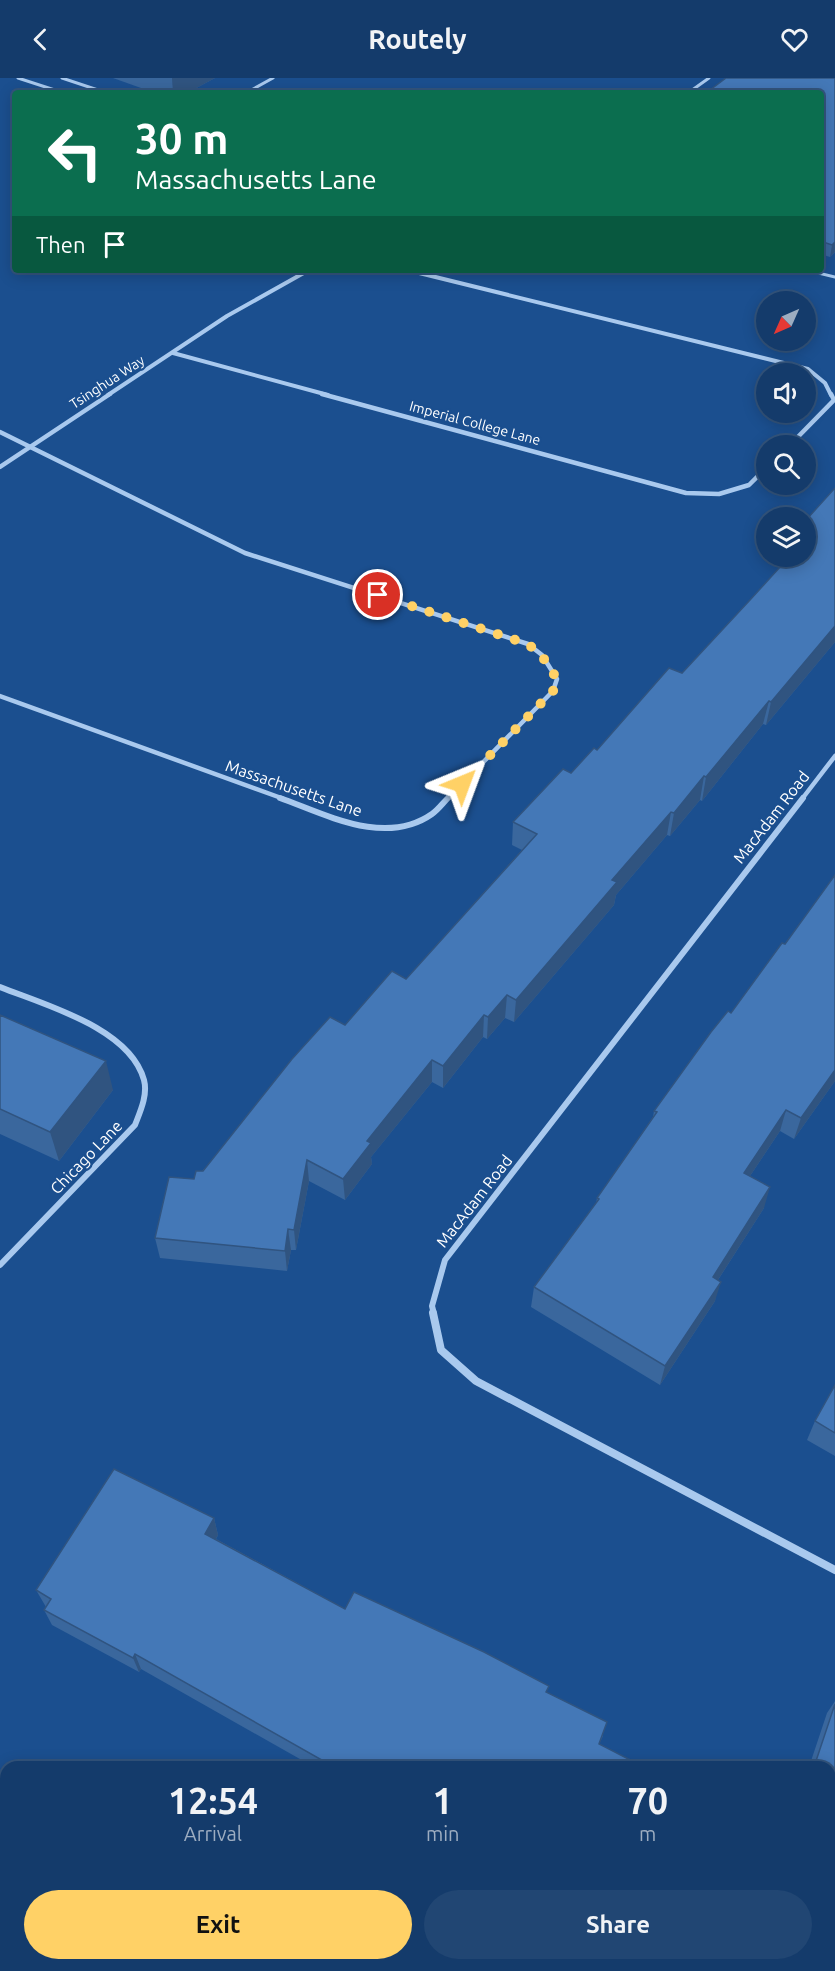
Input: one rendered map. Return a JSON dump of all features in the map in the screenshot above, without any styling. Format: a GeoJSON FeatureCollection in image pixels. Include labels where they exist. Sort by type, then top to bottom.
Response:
{"type":"FeatureCollection","features":[{"type":"Feature","properties":{"kind":"street","name":"Tsinghua Way"},"geometry":{"type":"LineString","coordinates":[[0,467],[28,446],[227,316],[304,273]]}},
{"type":"Feature","properties":{"kind":"street"},"geometry":{"type":"LineString","coordinates":[[419,273],[807,369],[825,383],[834,400],[800,435]]}},
{"type":"Feature","properties":{"kind":"street","name":"Imperial College Lane"},"geometry":{"type":"LineString","coordinates":[[173,353],[686,493],[719,494],[749,485],[756,478]]}},
{"type":"Feature","properties":{"kind":"street"},"geometry":{"type":"LineString","coordinates":[[0,432],[28,446]]}},
{"type":"Feature","properties":{"kind":"street","name":"Massachusetts Lane"},"geometry":{"type":"LineString","coordinates":[[0,696],[344,821],[381,829],[415,824],[432,814],[553,691],[557,679],[542,656],[528,644],[245,554],[28,446]]}},
{"type":"Feature","properties":{"kind":"street","name":"MacAdam Road"},"geometry":{"type":"LineString","coordinates":[[835,756],[445,1260],[432,1306],[441,1350],[476,1381],[835,1570]]}},
{"type":"Feature","properties":{"kind":"street","name":"Chicago Lane"},"geometry":{"type":"LineString","coordinates":[[0,987],[84,1023],[116,1040],[136,1060],[144,1080],[144,1100],[135,1125],[0,1265]]}},
{"type":"Feature","properties":{"kind":"lane"},"geometry":{"type":"LineString","coordinates":[[18,78],[55,90]]}},
{"type":"Feature","properties":{"kind":"lane"},"geometry":{"type":"LineString","coordinates":[[63,78],[98,90]]}},
{"type":"Feature","properties":{"kind":"lane"},"geometry":{"type":"LineString","coordinates":[[251,90],[273,78]]}},
{"type":"Feature","properties":{"kind":"lane"},"geometry":{"type":"LineString","coordinates":[[692,90],[709,78]]}},
{"type":"Feature","properties":{"kind":"lane"},"geometry":{"type":"LineString","coordinates":[[818,273],[835,277]]}},
{"type":"Feature","properties":{"kind":"building"},"geometry":{"type":"Polygon","coordinates":[[[726,78],[835,78],[835,242],[832,245],[824,242],[824,90],[710,90],[726,78]]]}},
{"type":"Feature","properties":{"kind":"building"},"geometry":{"type":"Polygon","coordinates":[[[835,488],[835,626],[706,777],[704,776],[674,813],[671,812],[612,880],[617,882],[516,1000],[507,995],[488,1017],[484,1015],[443,1066],[432,1060],[367,1141],[371,1143],[343,1179],[307,1160],[294,1230],[288,1229],[285,1251],[155,1238],[169,1177],[194,1179],[196,1171],[203,1171],[292,1059],[330,1017],[345,1025],[392,971],[406,979],[537,834],[513,822],[563,769],[571,773],[594,748],[597,750],[669,668],[682,673],[780,567],[816,567],[816,509],[835,488]]]}},
{"type":"Feature","properties":{"kind":"building"},"geometry":{"type":"Polygon","coordinates":[[[835,875],[835,1070],[801,1118],[786,1110],[744,1173],[770,1187],[713,1277],[721,1282],[665,1366],[534,1287],[599,1199],[597,1198],[657,1112],[654,1111],[711,1032],[728,1011],[731,1013],[835,875]]]}},
{"type":"Feature","properties":{"kind":"building"},"geometry":{"type":"Polygon","coordinates":[[[0,1015],[106,1061],[50,1132],[0,1109],[0,1015]]]}},
{"type":"Feature","properties":{"kind":"building"},"geometry":{"type":"Polygon","coordinates":[[[835,1385],[835,1433],[815,1421],[835,1385]]]}},
{"type":"Feature","properties":{"kind":"building"},"geometry":{"type":"Polygon","coordinates":[[[114,1469],[214,1518],[205,1534],[345,1609],[354,1592],[484,1652],[549,1686],[546,1692],[607,1722],[599,1744],[632,1761],[323,1761],[135,1654],[133,1658],[44,1610],[51,1599],[36,1590],[114,1469]]]}},
{"type":"Feature","properties":{"kind":"building"},"geometry":{"type":"Polygon","coordinates":[[[835,1704],[835,1761],[816,1761],[835,1704]]]}},
{"type":"Feature","properties":{"kind":"route"},"geometry":{"type":"LineString","coordinates":[[378,595],[528,644],[542,656],[557,679],[553,691],[462,784]]}}]}
